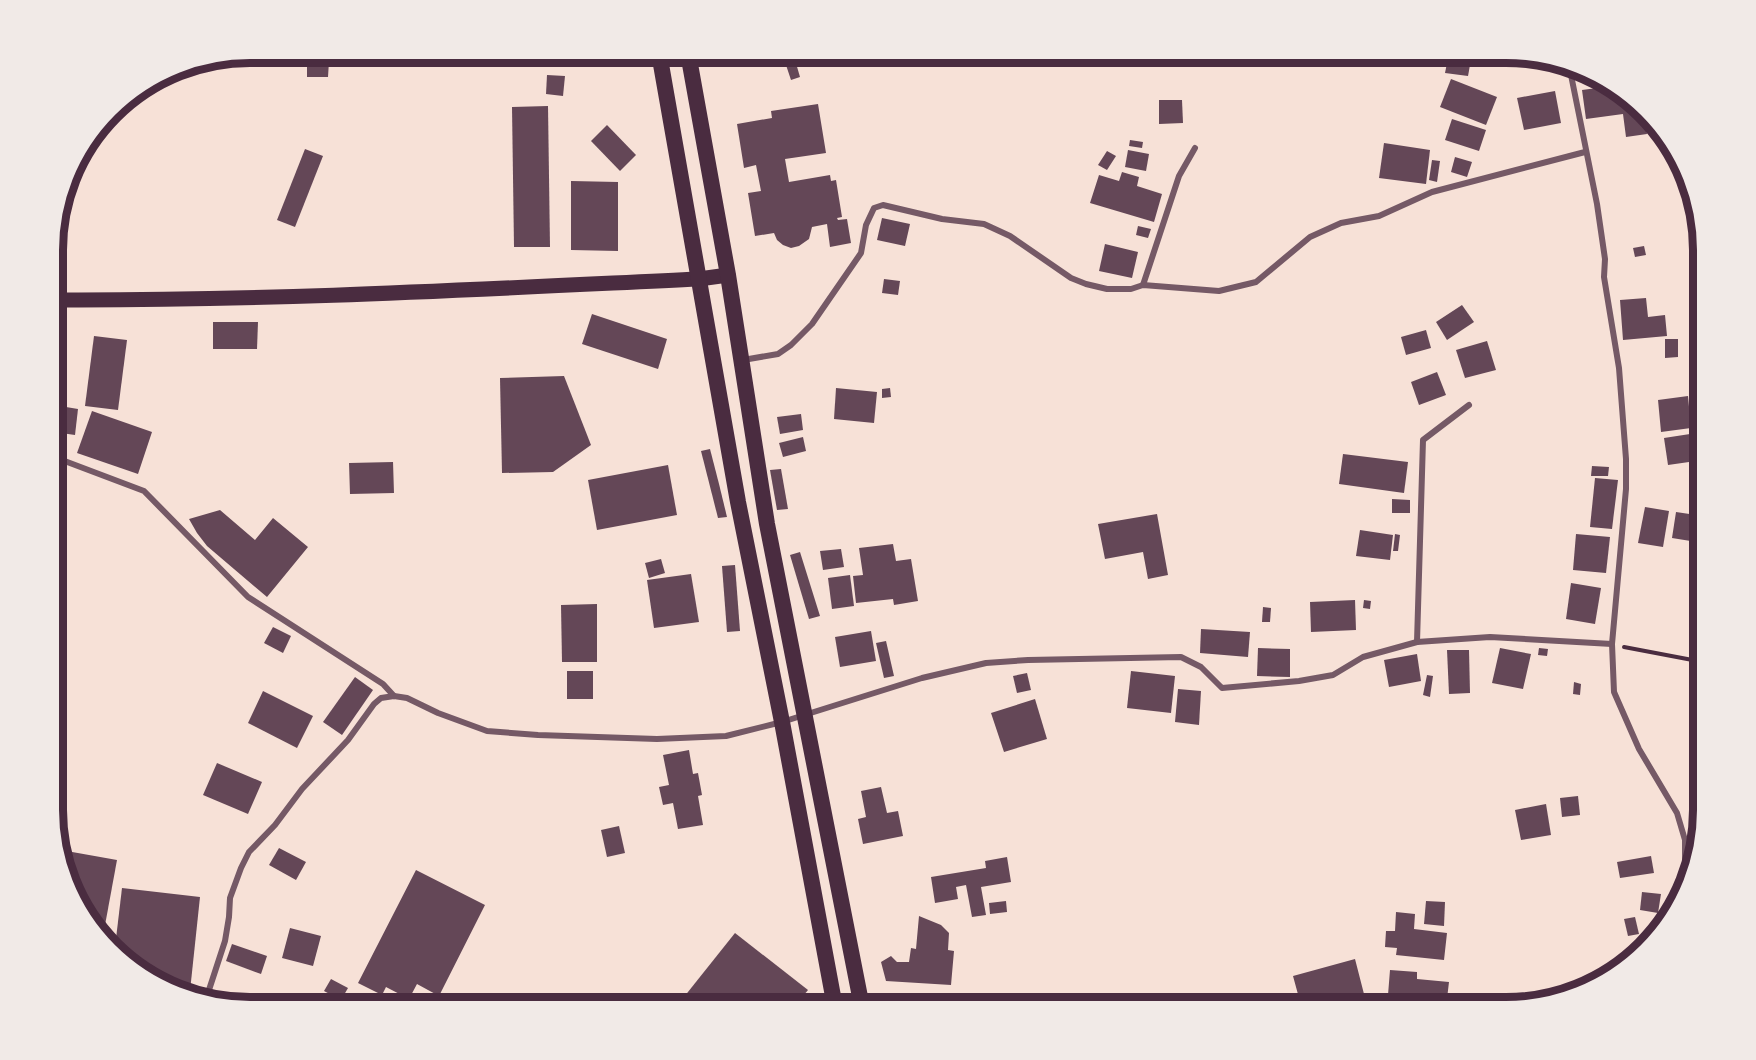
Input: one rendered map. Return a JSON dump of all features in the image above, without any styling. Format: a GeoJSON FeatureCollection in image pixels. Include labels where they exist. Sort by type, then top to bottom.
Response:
{"type":"FeatureCollection","features":[{"type":"Feature","properties":{"kind":"highway"},"geometry":{"type":"LineString","coordinates":[[661,63],[738,502],[833,997]]}},
{"type":"Feature","properties":{"kind":"highway"},"geometry":{"type":"LineString","coordinates":[[690,63],[728,275],[767,524],[860,997]]}},
{"type":"Feature","properties":{"kind":"main road"},"geometry":{"type":"LineString","coordinates":[[63,300],[166,300],[699,279],[728,275]]}},
{"type":"Feature","properties":{"kind":"street"},"geometry":{"type":"LineString","coordinates":[[1571,75],[1597,204],[1605,260],[1604,277],[1619,368],[1626,459],[1626,489],[1612,644],[1614,692],[1639,749],[1677,813],[1685,840],[1685,862]]}},
{"type":"Feature","properties":{"kind":"street"},"geometry":{"type":"LineString","coordinates":[[1143,285],[1179,176],[1195,148]]}},
{"type":"Feature","properties":{"kind":"street"},"geometry":{"type":"LineString","coordinates":[[740,360],[777,354],[791,345],[812,324],[861,253],[866,225],[873,208],[883,205],[942,219],[984,224],[1010,236],[1071,278],[1086,284],[1107,289],[1131,289],[1143,285],[1219,291],[1256,282],[1310,237],[1341,224],[1379,216],[1432,192],[1585,152]]}},
{"type":"Feature","properties":{"kind":"street"},"geometry":{"type":"LineString","coordinates":[[1417,642],[1423,440],[1469,405]]}},
{"type":"Feature","properties":{"kind":"street"},"geometry":{"type":"LineString","coordinates":[[63,460],[144,491],[248,597],[383,684],[394,696]]}},
{"type":"Feature","properties":{"kind":"street"},"geometry":{"type":"LineString","coordinates":[[208,992],[225,941],[230,918],[230,898],[249,852],[275,825],[302,789],[348,740],[381,698],[394,696],[408,698],[438,713],[487,731],[657,739],[726,736],[782,722],[922,678],[986,663],[1181,657],[1201,667],[1222,687],[1299,681],[1333,675],[1363,657],[1417,642],[1490,637],[1612,644]]}},
{"type":"Feature","properties":{"kind":"path"},"geometry":{"type":"LineString","coordinates":[[1612,644],[1693,660]]}},
{"type":"Feature","properties":{"kind":"building"},"geometry":{"type":"Polygon","coordinates":[[[307,63],[329,63],[328,77],[307,77],[307,63]]]}},
{"type":"Feature","properties":{"kind":"building"},"geometry":{"type":"Polygon","coordinates":[[[785,63],[796,63],[800,77],[791,80],[785,63]]]}},
{"type":"Feature","properties":{"kind":"building"},"geometry":{"type":"Polygon","coordinates":[[[1447,63],[1470,65],[1468,76],[1445,73],[1447,63]]]}},
{"type":"Feature","properties":{"kind":"building"},"geometry":{"type":"Polygon","coordinates":[[[547,75],[565,76],[563,96],[546,94],[547,75]]]}},
{"type":"Feature","properties":{"kind":"building"},"geometry":{"type":"Polygon","coordinates":[[[1451,79],[1497,97],[1486,125],[1440,107],[1451,79]]]}},
{"type":"Feature","properties":{"kind":"building"},"geometry":{"type":"Polygon","coordinates":[[[1600,88],[1638,118],[1646,126],[1647,134],[1626,137],[1623,114],[1586,119],[1582,90],[1600,88]]]}},
{"type":"Feature","properties":{"kind":"building"},"geometry":{"type":"Polygon","coordinates":[[[1555,91],[1561,123],[1524,130],[1517,98],[1555,91]]]}},
{"type":"Feature","properties":{"kind":"building"},"geometry":{"type":"Polygon","coordinates":[[[1159,100],[1182,100],[1183,123],[1159,124],[1159,100]]]}},
{"type":"Feature","properties":{"kind":"building"},"geometry":{"type":"Polygon","coordinates":[[[818,104],[826,153],[785,159],[789,182],[830,175],[831,181],[836,180],[842,217],[837,218],[838,220],[847,219],[851,243],[830,247],[827,224],[812,227],[809,239],[791,248],[777,240],[774,233],[755,236],[748,193],[761,191],[756,165],[744,168],[737,124],[772,118],[771,111],[818,104]]]}},
{"type":"Feature","properties":{"kind":"building"},"geometry":{"type":"Polygon","coordinates":[[[548,106],[550,247],[514,247],[512,107],[548,106]]]}},
{"type":"Feature","properties":{"kind":"building"},"geometry":{"type":"Polygon","coordinates":[[[1452,119],[1486,130],[1479,151],[1445,140],[1452,119]]]}},
{"type":"Feature","properties":{"kind":"building"},"geometry":{"type":"Polygon","coordinates":[[[607,125],[636,155],[620,171],[591,141],[607,125]]]}},
{"type":"Feature","properties":{"kind":"building"},"geometry":{"type":"Polygon","coordinates":[[[1130,140],[1143,142],[1142,148],[1129,146],[1130,140]]]}},
{"type":"Feature","properties":{"kind":"building"},"geometry":{"type":"Polygon","coordinates":[[[1384,143],[1430,150],[1426,184],[1379,178],[1384,143]]]}},
{"type":"Feature","properties":{"kind":"building"},"geometry":{"type":"Polygon","coordinates":[[[305,149],[323,156],[295,227],[277,220],[305,149]]]}},
{"type":"Feature","properties":{"kind":"building"},"geometry":{"type":"Polygon","coordinates":[[[1128,150],[1149,154],[1146,171],[1125,167],[1128,150]]]}},
{"type":"Feature","properties":{"kind":"building"},"geometry":{"type":"Polygon","coordinates":[[[1107,151],[1116,156],[1107,170],[1098,165],[1107,151]]]}},
{"type":"Feature","properties":{"kind":"building"},"geometry":{"type":"Polygon","coordinates":[[[1455,157],[1472,162],[1467,177],[1451,172],[1455,157]]]}},
{"type":"Feature","properties":{"kind":"building"},"geometry":{"type":"Polygon","coordinates":[[[1432,160],[1440,161],[1437,182],[1429,180],[1432,160]]]}},
{"type":"Feature","properties":{"kind":"building"},"geometry":{"type":"Polygon","coordinates":[[[1122,172],[1139,177],[1137,186],[1162,194],[1154,222],[1090,203],[1099,175],[1119,181],[1122,172]]]}},
{"type":"Feature","properties":{"kind":"building"},"geometry":{"type":"Polygon","coordinates":[[[571,181],[618,182],[618,251],[571,250],[571,181]]]}},
{"type":"Feature","properties":{"kind":"building"},"geometry":{"type":"Polygon","coordinates":[[[882,218],[910,224],[905,246],[877,240],[882,218]]]}},
{"type":"Feature","properties":{"kind":"building"},"geometry":{"type":"Polygon","coordinates":[[[1138,226],[1151,229],[1148,238],[1136,235],[1138,226]]]}},
{"type":"Feature","properties":{"kind":"building"},"geometry":{"type":"Polygon","coordinates":[[[1105,244],[1138,252],[1132,278],[1099,271],[1105,244]]]}},
{"type":"Feature","properties":{"kind":"building"},"geometry":{"type":"Polygon","coordinates":[[[1644,246],[1646,255],[1635,257],[1633,248],[1644,246]]]}},
{"type":"Feature","properties":{"kind":"building"},"geometry":{"type":"Polygon","coordinates":[[[884,279],[900,281],[898,295],[882,293],[884,279]]]}},
{"type":"Feature","properties":{"kind":"building"},"geometry":{"type":"Polygon","coordinates":[[[1646,298],[1648,317],[1665,315],[1667,336],[1623,340],[1620,300],[1646,298]]]}},
{"type":"Feature","properties":{"kind":"building"},"geometry":{"type":"Polygon","coordinates":[[[1462,305],[1474,322],[1447,340],[1436,322],[1462,305]]]}},
{"type":"Feature","properties":{"kind":"building"},"geometry":{"type":"Polygon","coordinates":[[[592,314],[667,339],[658,369],[582,344],[592,314]]]}},
{"type":"Feature","properties":{"kind":"building"},"geometry":{"type":"Polygon","coordinates":[[[213,322],[258,322],[257,349],[213,349],[213,322]]]}},
{"type":"Feature","properties":{"kind":"building"},"geometry":{"type":"Polygon","coordinates":[[[1426,330],[1431,348],[1406,355],[1401,337],[1426,330]]]}},
{"type":"Feature","properties":{"kind":"building"},"geometry":{"type":"Polygon","coordinates":[[[94,336],[127,340],[118,410],[85,406],[94,336]]]}},
{"type":"Feature","properties":{"kind":"building"},"geometry":{"type":"Polygon","coordinates":[[[1665,339],[1678,339],[1678,357],[1665,358],[1665,339]]]}},
{"type":"Feature","properties":{"kind":"building"},"geometry":{"type":"Polygon","coordinates":[[[1487,341],[1496,370],[1465,378],[1456,350],[1487,341]]]}},
{"type":"Feature","properties":{"kind":"building"},"geometry":{"type":"Polygon","coordinates":[[[1437,372],[1446,395],[1419,405],[1411,382],[1437,372]]]}},
{"type":"Feature","properties":{"kind":"building"},"geometry":{"type":"Polygon","coordinates":[[[564,376],[591,445],[553,472],[502,473],[500,378],[564,376]]]}},
{"type":"Feature","properties":{"kind":"building"},"geometry":{"type":"Polygon","coordinates":[[[836,388],[877,392],[874,423],[834,419],[836,388]]]}},
{"type":"Feature","properties":{"kind":"building"},"geometry":{"type":"Polygon","coordinates":[[[890,388],[891,397],[882,398],[882,389],[890,388]]]}},
{"type":"Feature","properties":{"kind":"building"},"geometry":{"type":"Polygon","coordinates":[[[1688,396],[1691,428],[1661,432],[1658,400],[1688,396]]]}},
{"type":"Feature","properties":{"kind":"building"},"geometry":{"type":"Polygon","coordinates":[[[63,406],[78,409],[75,435],[63,433],[63,406]]]}},
{"type":"Feature","properties":{"kind":"building"},"geometry":{"type":"Polygon","coordinates":[[[92,411],[152,432],[138,474],[77,453],[92,411]]]}},
{"type":"Feature","properties":{"kind":"building"},"geometry":{"type":"Polygon","coordinates":[[[801,414],[803,430],[780,434],[777,417],[801,414]]]}},
{"type":"Feature","properties":{"kind":"building"},"geometry":{"type":"Polygon","coordinates":[[[1693,434],[1693,461],[1668,465],[1664,438],[1693,434]]]}},
{"type":"Feature","properties":{"kind":"building"},"geometry":{"type":"Polygon","coordinates":[[[803,437],[806,451],[783,457],[779,443],[803,437]]]}},
{"type":"Feature","properties":{"kind":"building"},"geometry":{"type":"Polygon","coordinates":[[[710,449],[727,517],[718,518],[701,451],[710,449]]]}},
{"type":"Feature","properties":{"kind":"building"},"geometry":{"type":"Polygon","coordinates":[[[1343,454],[1408,462],[1404,493],[1339,484],[1343,454]]]}},
{"type":"Feature","properties":{"kind":"building"},"geometry":{"type":"Polygon","coordinates":[[[393,462],[394,493],[350,494],[349,463],[393,462]]]}},
{"type":"Feature","properties":{"kind":"building"},"geometry":{"type":"Polygon","coordinates":[[[668,465],[677,515],[597,530],[588,480],[668,465]]]}},
{"type":"Feature","properties":{"kind":"building"},"geometry":{"type":"Polygon","coordinates":[[[1592,466],[1609,467],[1608,476],[1591,476],[1592,466]]]}},
{"type":"Feature","properties":{"kind":"building"},"geometry":{"type":"Polygon","coordinates":[[[781,469],[788,509],[777,510],[770,470],[781,469]]]}},
{"type":"Feature","properties":{"kind":"building"},"geometry":{"type":"Polygon","coordinates":[[[1595,478],[1618,480],[1612,529],[1590,527],[1595,478]]]}},
{"type":"Feature","properties":{"kind":"building"},"geometry":{"type":"Polygon","coordinates":[[[1392,499],[1410,500],[1410,513],[1392,513],[1392,499]]]}},
{"type":"Feature","properties":{"kind":"building"},"geometry":{"type":"Polygon","coordinates":[[[1645,507],[1669,511],[1663,547],[1638,543],[1645,507]]]}},
{"type":"Feature","properties":{"kind":"building"},"geometry":{"type":"Polygon","coordinates":[[[220,510],[255,540],[273,518],[308,547],[267,597],[207,546],[189,519],[220,510]]]}},
{"type":"Feature","properties":{"kind":"building"},"geometry":{"type":"Polygon","coordinates":[[[1676,512],[1693,515],[1693,541],[1672,538],[1676,512]]]}},
{"type":"Feature","properties":{"kind":"building"},"geometry":{"type":"Polygon","coordinates":[[[1157,514],[1168,575],[1148,579],[1143,552],[1105,559],[1098,524],[1157,514]]]}},
{"type":"Feature","properties":{"kind":"building"},"geometry":{"type":"Polygon","coordinates":[[[1360,530],[1393,535],[1390,560],[1356,556],[1360,530]]]}},
{"type":"Feature","properties":{"kind":"building"},"geometry":{"type":"Polygon","coordinates":[[[1395,534],[1400,535],[1398,551],[1393,551],[1395,534]]]}},
{"type":"Feature","properties":{"kind":"building"},"geometry":{"type":"Polygon","coordinates":[[[1576,534],[1610,537],[1606,573],[1573,570],[1576,534]]]}},
{"type":"Feature","properties":{"kind":"building"},"geometry":{"type":"Polygon","coordinates":[[[893,544],[896,561],[911,559],[918,601],[894,605],[893,599],[856,603],[853,576],[863,575],[859,548],[893,544]]]}},
{"type":"Feature","properties":{"kind":"building"},"geometry":{"type":"Polygon","coordinates":[[[841,549],[844,567],[823,570],[820,551],[841,549]]]}},
{"type":"Feature","properties":{"kind":"building"},"geometry":{"type":"Polygon","coordinates":[[[800,552],[820,616],[809,619],[790,555],[800,552]]]}},
{"type":"Feature","properties":{"kind":"building"},"geometry":{"type":"Polygon","coordinates":[[[661,559],[665,573],[649,578],[645,563],[661,559]]]}},
{"type":"Feature","properties":{"kind":"building"},"geometry":{"type":"Polygon","coordinates":[[[735,565],[740,631],[727,632],[722,566],[735,565]]]}},
{"type":"Feature","properties":{"kind":"building"},"geometry":{"type":"Polygon","coordinates":[[[691,574],[699,622],[654,628],[647,580],[691,574]]]}},
{"type":"Feature","properties":{"kind":"building"},"geometry":{"type":"Polygon","coordinates":[[[850,575],[854,606],[832,609],[828,578],[850,575]]]}},
{"type":"Feature","properties":{"kind":"building"},"geometry":{"type":"Polygon","coordinates":[[[1571,583],[1601,588],[1595,624],[1566,619],[1571,583]]]}},
{"type":"Feature","properties":{"kind":"building"},"geometry":{"type":"Polygon","coordinates":[[[1355,600],[1356,630],[1311,632],[1310,602],[1355,600]]]}},
{"type":"Feature","properties":{"kind":"building"},"geometry":{"type":"Polygon","coordinates":[[[1364,600],[1371,601],[1370,609],[1363,608],[1364,600]]]}},
{"type":"Feature","properties":{"kind":"building"},"geometry":{"type":"Polygon","coordinates":[[[597,604],[597,662],[562,662],[561,605],[597,604]]]}},
{"type":"Feature","properties":{"kind":"building"},"geometry":{"type":"Polygon","coordinates":[[[1263,607],[1271,608],[1270,622],[1262,622],[1263,607]]]}},
{"type":"Feature","properties":{"kind":"building"},"geometry":{"type":"Polygon","coordinates":[[[273,627],[291,636],[283,653],[264,643],[273,627]]]}},
{"type":"Feature","properties":{"kind":"building"},"geometry":{"type":"Polygon","coordinates":[[[1201,629],[1250,632],[1248,657],[1200,653],[1201,629]]]}},
{"type":"Feature","properties":{"kind":"building"},"geometry":{"type":"Polygon","coordinates":[[[871,631],[876,661],[840,667],[835,637],[871,631]]]}},
{"type":"Feature","properties":{"kind":"building"},"geometry":{"type":"Polygon","coordinates":[[[886,641],[894,676],[884,678],[876,643],[886,641]]]}},
{"type":"Feature","properties":{"kind":"building"},"geometry":{"type":"Polygon","coordinates":[[[1258,648],[1290,649],[1290,677],[1257,676],[1258,648]]]}},
{"type":"Feature","properties":{"kind":"building"},"geometry":{"type":"Polygon","coordinates":[[[1500,648],[1531,654],[1523,689],[1492,683],[1500,648]]]}},
{"type":"Feature","properties":{"kind":"building"},"geometry":{"type":"Polygon","coordinates":[[[1539,648],[1548,649],[1547,656],[1538,655],[1539,648]]]}},
{"type":"Feature","properties":{"kind":"building"},"geometry":{"type":"Polygon","coordinates":[[[1447,650],[1469,650],[1470,693],[1449,694],[1447,650]]]}},
{"type":"Feature","properties":{"kind":"building"},"geometry":{"type":"Polygon","coordinates":[[[1417,654],[1421,681],[1389,687],[1384,660],[1417,654]]]}},
{"type":"Feature","properties":{"kind":"building"},"geometry":{"type":"Polygon","coordinates":[[[567,671],[593,671],[593,699],[567,699],[567,671]]]}},
{"type":"Feature","properties":{"kind":"building"},"geometry":{"type":"Polygon","coordinates":[[[1131,671],[1175,676],[1171,713],[1127,708],[1131,671]]]}},
{"type":"Feature","properties":{"kind":"building"},"geometry":{"type":"Polygon","coordinates":[[[1027,673],[1031,690],[1017,693],[1013,676],[1027,673]]]}},
{"type":"Feature","properties":{"kind":"building"},"geometry":{"type":"Polygon","coordinates":[[[1427,675],[1433,676],[1430,697],[1423,695],[1427,675]]]}},
{"type":"Feature","properties":{"kind":"building"},"geometry":{"type":"Polygon","coordinates":[[[355,677],[373,690],[342,735],[323,722],[355,677]]]}},
{"type":"Feature","properties":{"kind":"building"},"geometry":{"type":"Polygon","coordinates":[[[1574,682],[1581,684],[1580,695],[1573,694],[1574,682]]]}},
{"type":"Feature","properties":{"kind":"building"},"geometry":{"type":"Polygon","coordinates":[[[1178,689],[1201,691],[1199,725],[1175,722],[1178,689]]]}},
{"type":"Feature","properties":{"kind":"building"},"geometry":{"type":"Polygon","coordinates":[[[263,691],[313,716],[297,748],[248,723],[263,691]]]}},
{"type":"Feature","properties":{"kind":"building"},"geometry":{"type":"Polygon","coordinates":[[[1035,699],[1047,739],[1004,752],[991,713],[1035,699]]]}},
{"type":"Feature","properties":{"kind":"building"},"geometry":{"type":"Polygon","coordinates":[[[689,750],[693,774],[698,773],[702,795],[698,796],[703,825],[678,829],[673,803],[663,805],[659,787],[669,785],[663,755],[689,750]]]}},
{"type":"Feature","properties":{"kind":"building"},"geometry":{"type":"Polygon","coordinates":[[[217,763],[262,782],[248,814],[203,795],[217,763]]]}},
{"type":"Feature","properties":{"kind":"building"},"geometry":{"type":"Polygon","coordinates":[[[881,787],[887,813],[898,811],[903,836],[863,844],[858,819],[866,817],[861,791],[881,787]]]}},
{"type":"Feature","properties":{"kind":"building"},"geometry":{"type":"Polygon","coordinates":[[[1578,796],[1580,815],[1562,817],[1560,798],[1578,796]]]}},
{"type":"Feature","properties":{"kind":"building"},"geometry":{"type":"Polygon","coordinates":[[[1546,804],[1551,835],[1521,840],[1515,810],[1546,804]]]}},
{"type":"Feature","properties":{"kind":"building"},"geometry":{"type":"Polygon","coordinates":[[[619,826],[625,853],[607,857],[601,830],[619,826]]]}},
{"type":"Feature","properties":{"kind":"building"},"geometry":{"type":"Polygon","coordinates":[[[279,848],[306,862],[296,880],[269,865],[279,848]]]}},
{"type":"Feature","properties":{"kind":"building"},"geometry":{"type":"Polygon","coordinates":[[[68,851],[117,860],[105,927],[94,914],[77,882],[68,851]]]}},
{"type":"Feature","properties":{"kind":"building"},"geometry":{"type":"Polygon","coordinates":[[[1651,856],[1654,873],[1620,878],[1617,862],[1651,856]]]}},
{"type":"Feature","properties":{"kind":"building"},"geometry":{"type":"Polygon","coordinates":[[[1007,857],[1011,882],[981,887],[986,915],[972,917],[966,885],[956,887],[958,899],[935,903],[931,877],[986,868],[985,861],[1007,857]]]}},
{"type":"Feature","properties":{"kind":"building"},"geometry":{"type":"Polygon","coordinates":[[[416,870],[485,905],[439,996],[417,984],[410,997],[405,997],[386,987],[382,995],[358,983],[416,870]]]}},
{"type":"Feature","properties":{"kind":"building"},"geometry":{"type":"Polygon","coordinates":[[[122,888],[200,897],[190,987],[146,966],[116,940],[122,888]]]}},
{"type":"Feature","properties":{"kind":"building"},"geometry":{"type":"Polygon","coordinates":[[[1642,892],[1661,894],[1658,913],[1640,910],[1642,892]]]}},
{"type":"Feature","properties":{"kind":"building"},"geometry":{"type":"Polygon","coordinates":[[[1006,901],[1007,912],[990,914],[989,903],[1006,901]]]}},
{"type":"Feature","properties":{"kind":"building"},"geometry":{"type":"Polygon","coordinates":[[[1426,901],[1445,902],[1444,926],[1424,924],[1426,901]]]}},
{"type":"Feature","properties":{"kind":"building"},"geometry":{"type":"Polygon","coordinates":[[[1396,912],[1415,914],[1414,929],[1447,933],[1444,960],[1396,955],[1397,948],[1385,947],[1386,931],[1395,931],[1396,912]]]}},
{"type":"Feature","properties":{"kind":"building"},"geometry":{"type":"Polygon","coordinates":[[[919,916],[941,925],[949,933],[948,950],[954,951],[951,985],[886,981],[881,962],[891,956],[897,962],[909,962],[911,948],[916,949],[919,916]]]}},
{"type":"Feature","properties":{"kind":"building"},"geometry":{"type":"Polygon","coordinates":[[[1635,917],[1639,934],[1628,936],[1624,919],[1635,917]]]}},
{"type":"Feature","properties":{"kind":"building"},"geometry":{"type":"Polygon","coordinates":[[[290,928],[321,936],[313,966],[282,958],[290,928]]]}},
{"type":"Feature","properties":{"kind":"building"},"geometry":{"type":"Polygon","coordinates":[[[735,933],[808,990],[802,997],[684,997],[735,933]]]}},
{"type":"Feature","properties":{"kind":"building"},"geometry":{"type":"Polygon","coordinates":[[[232,944],[267,956],[261,974],[226,961],[232,944]]]}},
{"type":"Feature","properties":{"kind":"building"},"geometry":{"type":"Polygon","coordinates":[[[1355,959],[1364,994],[1352,997],[1316,997],[1315,993],[1299,997],[1293,976],[1355,959]]]}},
{"type":"Feature","properties":{"kind":"building"},"geometry":{"type":"Polygon","coordinates":[[[1390,970],[1417,972],[1417,979],[1449,982],[1447,997],[1388,995],[1390,970]]]}},
{"type":"Feature","properties":{"kind":"building"},"geometry":{"type":"Polygon","coordinates":[[[331,979],[348,988],[343,997],[335,997],[324,991],[331,979]]]}}]}
